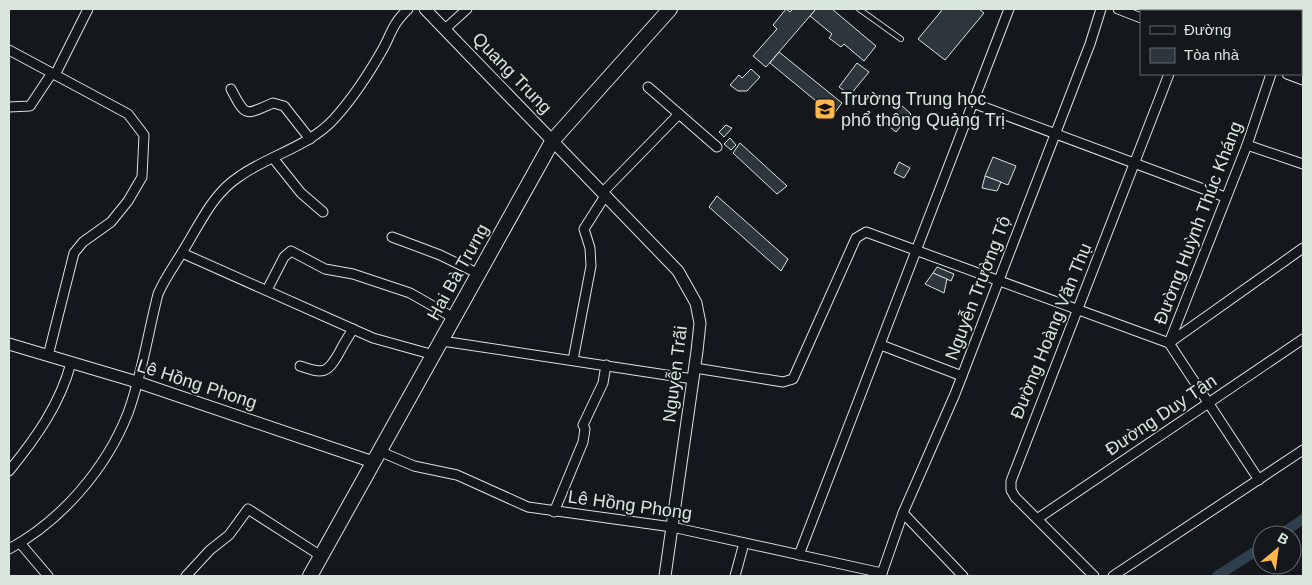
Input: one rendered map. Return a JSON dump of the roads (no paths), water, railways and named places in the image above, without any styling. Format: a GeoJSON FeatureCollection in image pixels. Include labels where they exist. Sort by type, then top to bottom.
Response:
{"type":"FeatureCollection","features":[{"type":"Feature","properties":{"kind":"main road","name":"Hai Bà Trưng"},"geometry":{"type":"LineString","coordinates":[[310,576],[553,140],[670,9]]}},
{"type":"Feature","properties":{"kind":"street"},"geometry":{"type":"LineString","coordinates":[[9,107],[30,106],[53,74],[88,9]]}},
{"type":"Feature","properties":{"kind":"street"},"geometry":{"type":"LineString","coordinates":[[9,549],[51,522],[74,497],[106,456],[125,419],[137,382],[158,294],[165,276],[182,253],[212,201],[239,176],[310,139],[333,120],[352,98],[384,47],[394,23],[408,9]]}},
{"type":"Feature","properties":{"kind":"street","name":"Quang Trung"},"geometry":{"type":"LineString","coordinates":[[425,9],[553,140]]}},
{"type":"Feature","properties":{"kind":"street"},"geometry":{"type":"LineString","coordinates":[[445,29],[467,9]]}},
{"type":"Feature","properties":{"kind":"street"},"geometry":{"type":"LineString","coordinates":[[799,555],[1009,9]]}},
{"type":"Feature","properties":{"kind":"street","name":"Nguyễn Trường Tộ"},"geometry":{"type":"LineString","coordinates":[[882,575],[904,513],[962,376],[1102,9]]}},
{"type":"Feature","properties":{"kind":"street"},"geometry":{"type":"LineString","coordinates":[[1118,9],[1140,18]]}},
{"type":"Feature","properties":{"kind":"street"},"geometry":{"type":"LineString","coordinates":[[9,50],[128,114],[144,135],[142,177],[128,201],[111,222],[83,242],[74,253],[48,356]]}},
{"type":"Feature","properties":{"kind":"street","name":"Đường Hoàng Văn Thụ"},"geometry":{"type":"LineString","coordinates":[[1094,576],[1016,497],[1011,490],[1011,481],[1168,75]]}},
{"type":"Feature","properties":{"kind":"street","name":"Đường Huỳnh Thúc Kháng"},"geometry":{"type":"LineString","coordinates":[[1259,480],[1169,344],[1225,197],[1247,145],[1271,75]]}},
{"type":"Feature","properties":{"kind":"street"},"geometry":{"type":"LineString","coordinates":[[1290,75],[1303,80]]}},
{"type":"Feature","properties":{"kind":"street"},"geometry":{"type":"LineString","coordinates":[[648,87],[717,147]]}},
{"type":"Feature","properties":{"kind":"street"},"geometry":{"type":"LineString","coordinates":[[231,89],[240,106],[248,112],[255,112],[273,103],[284,106],[310,139]]}},
{"type":"Feature","properties":{"kind":"street"},"geometry":{"type":"LineString","coordinates":[[974,103],[1225,197]]}},
{"type":"Feature","properties":{"kind":"street"},"geometry":{"type":"LineString","coordinates":[[573,360],[591,266],[590,248],[584,229],[604,194],[679,114]]}},
{"type":"Feature","properties":{"kind":"street","name":"Nguyễn Trãi"},"geometry":{"type":"LineString","coordinates":[[553,140],[573,164],[655,245],[678,271],[696,303],[700,323],[665,576]]}},
{"type":"Feature","properties":{"kind":"street"},"geometry":{"type":"LineString","coordinates":[[1247,145],[1303,164]]}},
{"type":"Feature","properties":{"kind":"street"},"geometry":{"type":"LineString","coordinates":[[273,158],[301,193],[323,212]]}},
{"type":"Feature","properties":{"kind":"street"},"geometry":{"type":"LineString","coordinates":[[442,341],[606,365],[789,381],[796,375],[859,235],[870,232],[1169,344],[1303,248]]}},
{"type":"Feature","properties":{"kind":"street"},"geometry":{"type":"LineString","coordinates":[[392,237],[440,255],[479,274]]}},
{"type":"Feature","properties":{"kind":"street"},"geometry":{"type":"LineString","coordinates":[[267,290],[284,257],[291,251],[325,269],[360,276],[410,293],[454,318]]}},
{"type":"Feature","properties":{"kind":"street"},"geometry":{"type":"LineString","coordinates":[[182,253],[353,329],[390,343],[434,354]]}},
{"type":"Feature","properties":{"kind":"street"},"geometry":{"type":"LineString","coordinates":[[300,366],[313,370],[323,370],[332,366],[353,329]]}},
{"type":"Feature","properties":{"kind":"street","name":"Đường Duy Tân"},"geometry":{"type":"LineString","coordinates":[[1037,520],[1303,339]]}},
{"type":"Feature","properties":{"kind":"street","name":"Lê Hồng Phong"},"geometry":{"type":"LineString","coordinates":[[9,344],[376,457],[457,475],[528,507],[672,527],[882,575]]}},
{"type":"Feature","properties":{"kind":"street"},"geometry":{"type":"LineString","coordinates":[[881,345],[962,376]]}},
{"type":"Feature","properties":{"kind":"street"},"geometry":{"type":"LineString","coordinates":[[9,471],[47,420],[65,385],[71,363]]}},
{"type":"Feature","properties":{"kind":"street"},"geometry":{"type":"LineString","coordinates":[[554,512],[584,442],[586,429],[583,425],[603,383],[606,365]]}},
{"type":"Feature","properties":{"kind":"street"},"geometry":{"type":"LineString","coordinates":[[1113,576],[1303,450]]}},
{"type":"Feature","properties":{"kind":"street"},"geometry":{"type":"LineString","coordinates":[[186,576],[210,550],[229,535],[248,509],[320,556]]}},
{"type":"Feature","properties":{"kind":"street"},"geometry":{"type":"LineString","coordinates":[[904,513],[962,576]]}},
{"type":"Feature","properties":{"kind":"street"},"geometry":{"type":"LineString","coordinates":[[20,543],[48,576]]}},
{"type":"Feature","properties":{"kind":"street"},"geometry":{"type":"LineString","coordinates":[[735,576],[744,543]]}},
{"type":"Feature","properties":{"kind":"lane"},"geometry":{"type":"LineString","coordinates":[[859,9],[901,39]]}},
{"type":"Feature","properties":{"kind":"waterway"},"geometry":{"type":"LineString","coordinates":[[1294,525],[1303,519]]}},
{"type":"Feature","properties":{"kind":"waterway"},"geometry":{"type":"LineString","coordinates":[[1217,576],[1252,553]]}},
{"type":"Feature","properties":{"kind":"place","name":"Trường Trung học phổ thông Quảng Trị"},"geometry":{"type":"Point","coordinates":[825,109]}}]}
